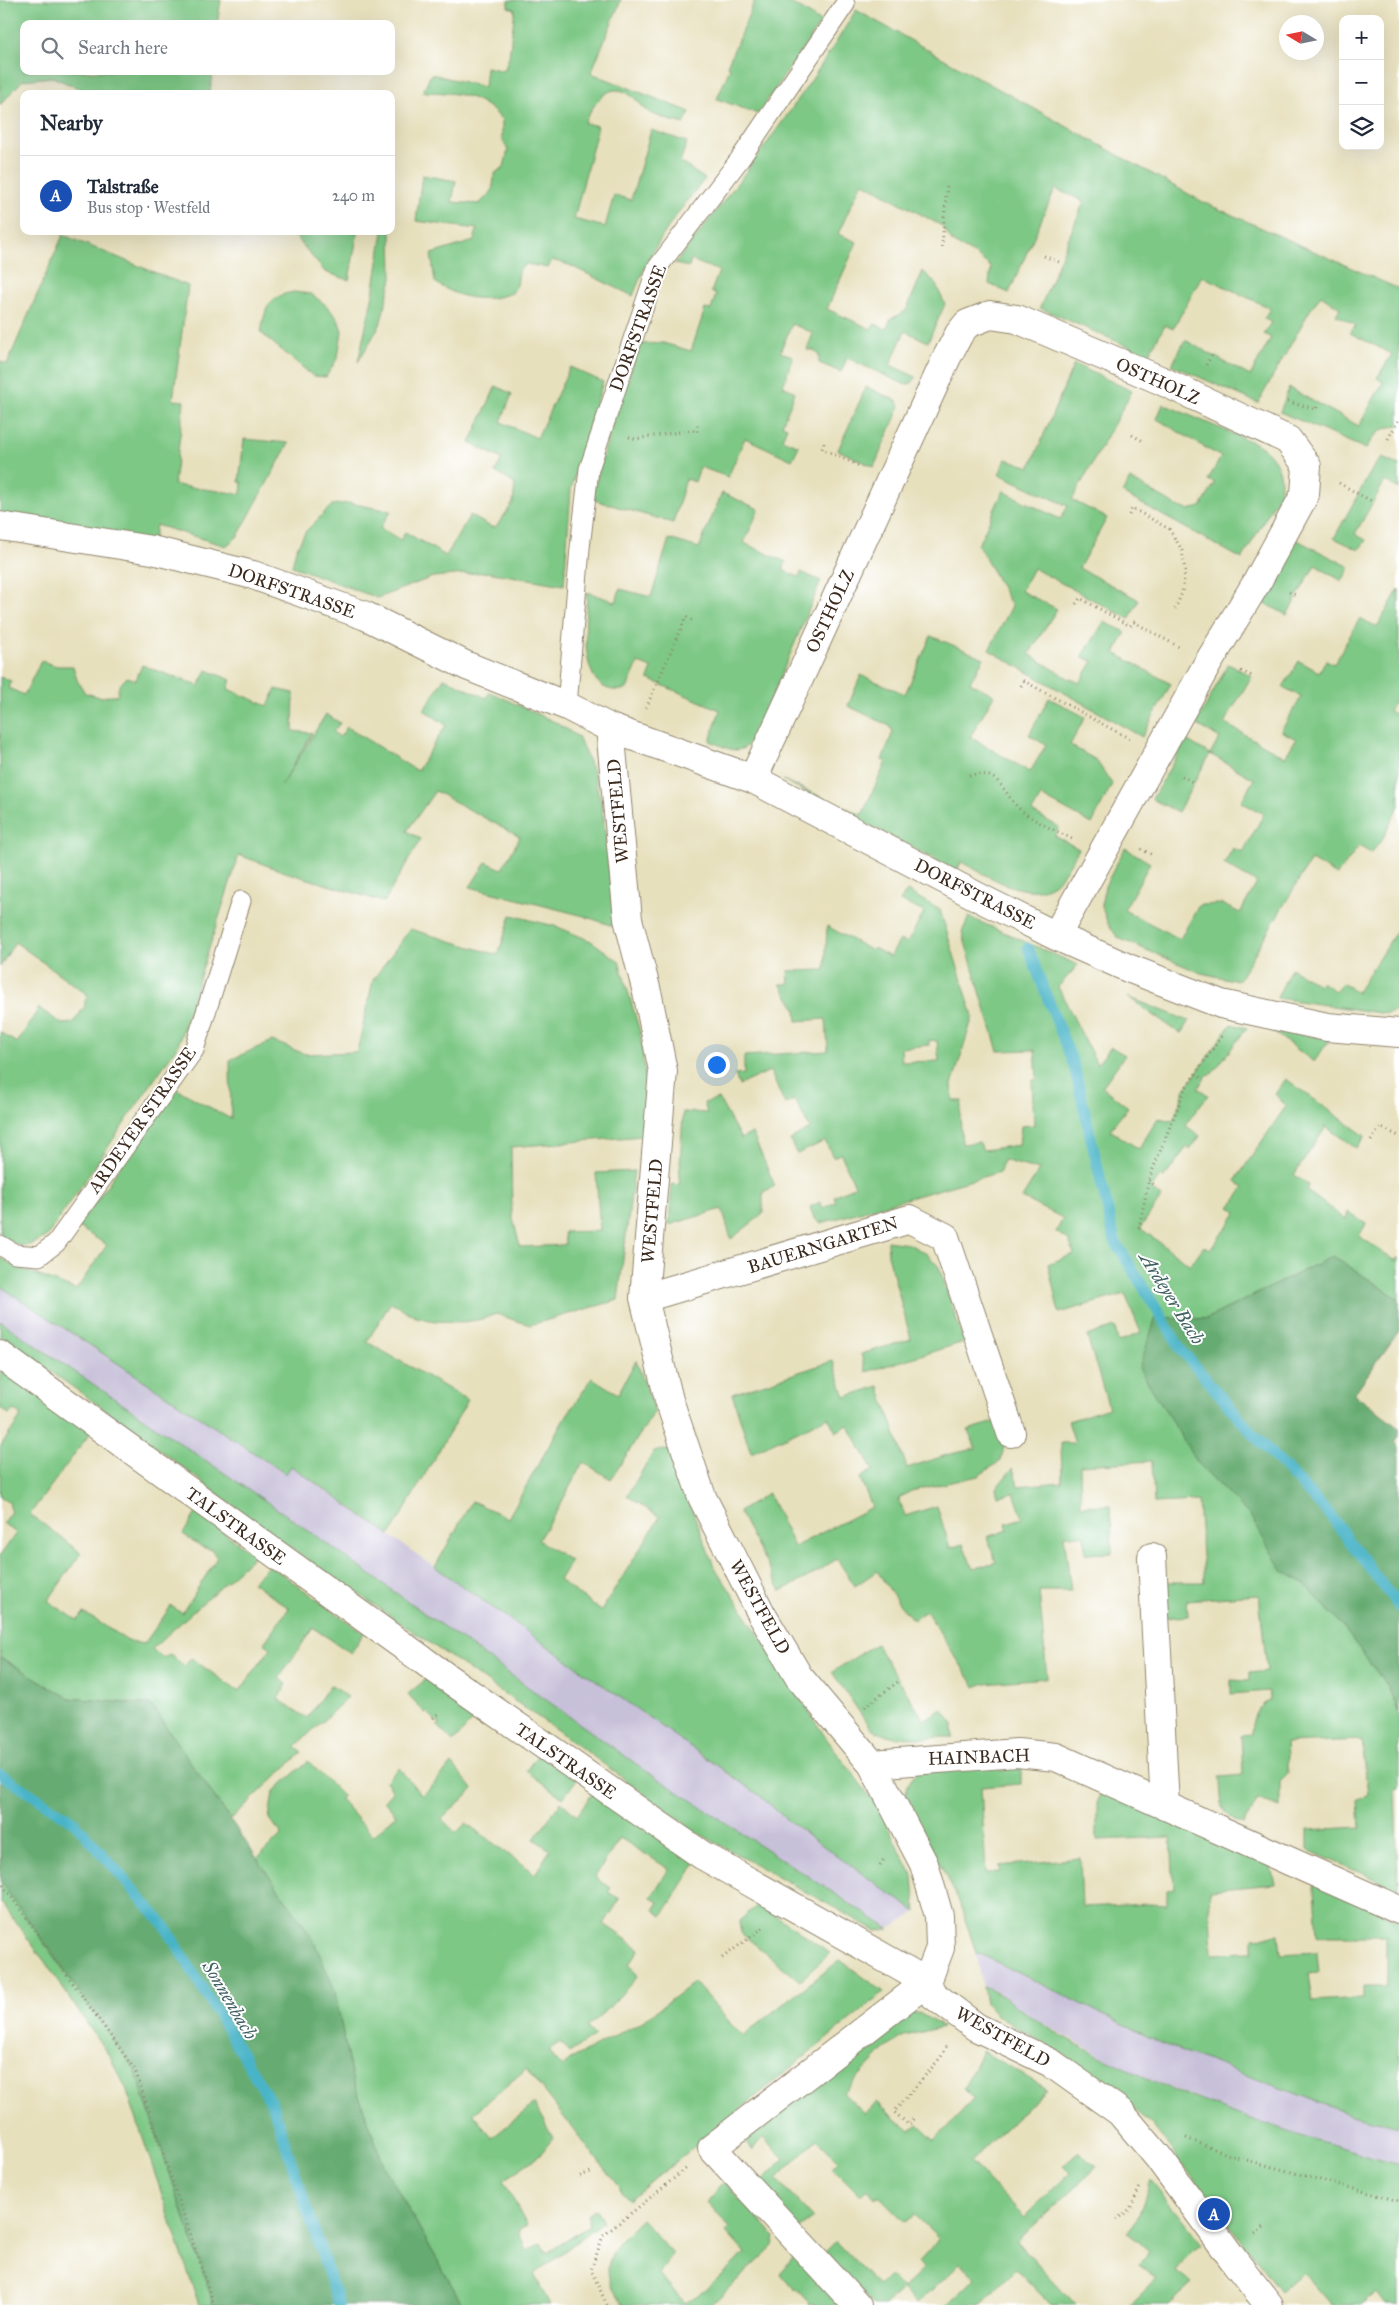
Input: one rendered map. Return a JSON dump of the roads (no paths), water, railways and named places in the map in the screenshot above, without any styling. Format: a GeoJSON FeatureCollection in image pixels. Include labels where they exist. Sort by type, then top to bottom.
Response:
{"type":"FeatureCollection","features":[{"type":"Feature","properties":{"kind":"street","name":"OSTHOLZ"},"geometry":{"type":"LineString","coordinates":[[753,779],[959,334],[967,324],[990,315],[1017,318],[1160,380],[1288,440],[1307,466],[1305,494],[1257,582],[1208,663],[1056,936]]}},
{"type":"Feature","properties":{"kind":"street","name":"DORFSTRASSE"},"geometry":{"type":"LineString","coordinates":[[0,526],[152,550],[253,575],[366,616],[467,666],[567,706],[622,732],[753,779],[1056,936],[1128,968],[1221,1004],[1241,1009],[1327,1027],[1399,1033]]}},
{"type":"Feature","properties":{"kind":"street","name":"WESTFELD"},"geometry":{"type":"LineString","coordinates":[[622,732],[628,919],[648,996],[663,1071],[644,1298],[668,1400],[702,1497],[762,1615],[799,1677],[872,1764],[924,1864],[939,1916],[940,1948],[927,1982],[932,1994],[976,2027],[1051,2063],[1120,2112],[1158,2157],[1269,2305]]}},
{"type":"Feature","properties":{"kind":"street","name":"BAUERNGARTEN"},"geometry":{"type":"LineString","coordinates":[[644,1298],[910,1219],[946,1237],[1011,1433]]}},
{"type":"Feature","properties":{"kind":"street","name":"TALSTRASSE"},"geometry":{"type":"LineString","coordinates":[[0,1355],[460,1687],[702,1855],[927,1982]]}},
{"type":"Feature","properties":{"kind":"street"},"geometry":{"type":"LineString","coordinates":[[1152,1557],[1165,1806]]}},
{"type":"Feature","properties":{"kind":"street","name":"HAINBACH"},"geometry":{"type":"LineString","coordinates":[[872,1764],[1017,1753],[1056,1757],[1399,1910]]}},
{"type":"Feature","properties":{"kind":"street"},"geometry":{"type":"LineString","coordinates":[[857,2305],[712,2148],[927,1982]]}},
{"type":"Feature","properties":{"kind":"lane","name":"DORFSTRASSE"},"geometry":{"type":"LineString","coordinates":[[567,706],[580,548],[589,469],[657,268],[740,160],[845,4]]}},
{"type":"Feature","properties":{"kind":"lane","name":"ARDEYER STRASSE"},"geometry":{"type":"LineString","coordinates":[[0,1245],[15,1254],[39,1256],[56,1243],[194,1050],[241,901]]}},
{"type":"Feature","properties":{"kind":"waterway","name":"Ardeyer Bach"},"geometry":{"type":"LineString","coordinates":[[1028,948],[1074,1066],[1115,1241],[1182,1351],[1252,1433],[1330,1515],[1399,1607]]}},
{"type":"Feature","properties":{"kind":"waterway","name":"Sonnenbach"},"geometry":{"type":"LineString","coordinates":[[0,1774],[74,1822],[165,1926],[272,2104],[339,2305]]}},
{"type":"Feature","properties":{"kind":"place","name":"Talstraße"},"geometry":{"type":"Point","coordinates":[1214,2214]}}]}
